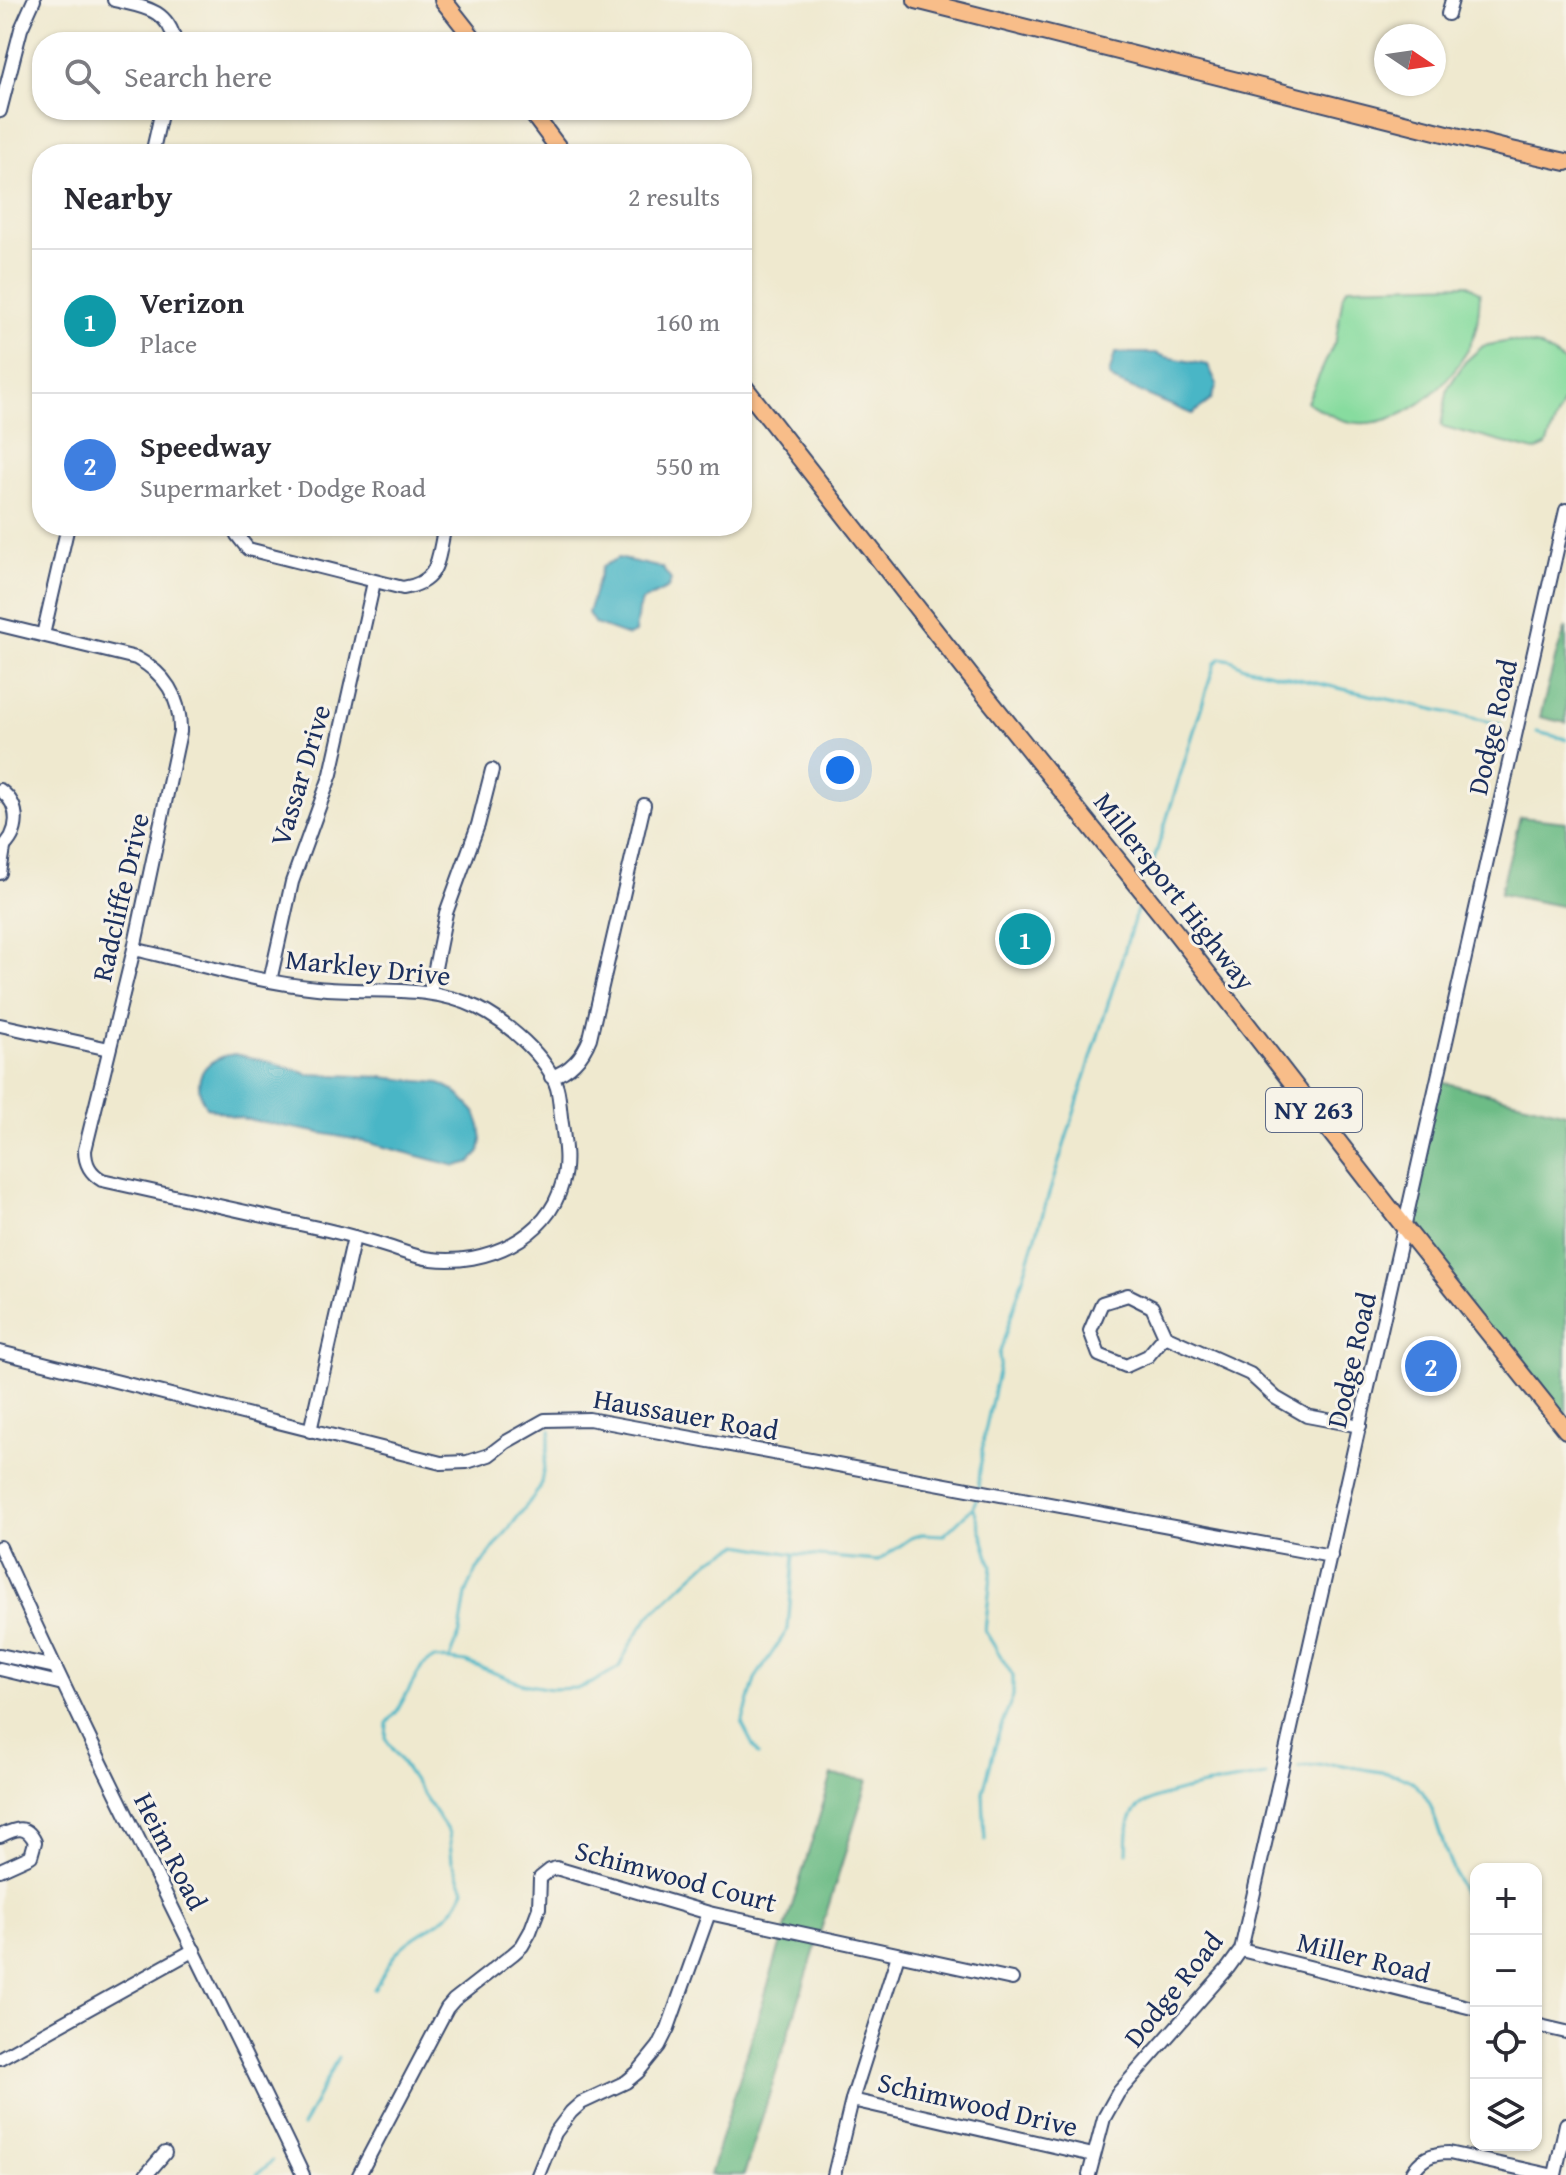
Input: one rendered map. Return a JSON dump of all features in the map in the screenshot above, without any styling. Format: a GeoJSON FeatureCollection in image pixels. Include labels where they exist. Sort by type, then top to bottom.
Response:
{"type":"FeatureCollection","features":[{"type":"Feature","properties":{"kind":"main road"},"geometry":{"type":"LineString","coordinates":[[443,0],[468,32]]}},
{"type":"Feature","properties":{"kind":"main road"},"geometry":{"type":"LineString","coordinates":[[916,0],[1566,162]]}},
{"type":"Feature","properties":{"kind":"main road"},"geometry":{"type":"LineString","coordinates":[[538,120],[556,144]]}},
{"type":"Feature","properties":{"kind":"main road","name":"Millersport Highway"},"geometry":{"type":"LineString","coordinates":[[752,397],[1566,1430]]}},
{"type":"Feature","properties":{"kind":"street"},"geometry":{"type":"LineString","coordinates":[[0,111],[21,29],[34,0]]}},
{"type":"Feature","properties":{"kind":"street"},"geometry":{"type":"LineString","coordinates":[[114,0],[153,10],[168,24],[171,32]]}},
{"type":"Feature","properties":{"kind":"street"},"geometry":{"type":"LineString","coordinates":[[1448,14],[1452,0]]}},
{"type":"Feature","properties":{"kind":"street"},"geometry":{"type":"LineString","coordinates":[[154,144],[160,120]]}},
{"type":"Feature","properties":{"kind":"street","name":"Dodge Road"},"geometry":{"type":"LineString","coordinates":[[1089,2175],[1104,2118],[1118,2093],[1241,1950],[1566,510]]}},
{"type":"Feature","properties":{"kind":"street"},"geometry":{"type":"LineString","coordinates":[[43,635],[66,536]]}},
{"type":"Feature","properties":{"kind":"street"},"geometry":{"type":"LineString","coordinates":[[238,536],[248,549],[403,588],[420,585],[434,572],[443,536]]}},
{"type":"Feature","properties":{"kind":"street","name":"Vassar Drive"},"geometry":{"type":"LineString","coordinates":[[270,981],[292,882],[331,774],[374,582]]}},
{"type":"Feature","properties":{"kind":"street","name":"Radcliffe Drive"},"geometry":{"type":"LineString","coordinates":[[0,625],[124,654],[147,664],[166,680],[174,693],[181,720],[134,949],[85,1150],[90,1176],[354,1237]]}},
{"type":"Feature","properties":{"kind":"street"},"geometry":{"type":"LineString","coordinates":[[430,993],[446,913],[478,825],[492,770]]}},
{"type":"Feature","properties":{"kind":"street"},"geometry":{"type":"LineString","coordinates":[[0,790],[13,803],[16,815],[12,838],[2,849],[0,873]]}},
{"type":"Feature","properties":{"kind":"street"},"geometry":{"type":"LineString","coordinates":[[551,1077],[563,1073],[580,1056],[590,1038],[644,805]]}},
{"type":"Feature","properties":{"kind":"street","name":"Markley Drive"},"geometry":{"type":"LineString","coordinates":[[134,949],[317,989],[430,993],[463,1002],[498,1020],[529,1046],[557,1089],[566,1150],[566,1168],[557,1199],[539,1223],[527,1234],[497,1251],[480,1257],[451,1260],[413,1255],[354,1237]]}},
{"type":"Feature","properties":{"kind":"street"},"geometry":{"type":"LineString","coordinates":[[0,1025],[109,1049]]}},
{"type":"Feature","properties":{"kind":"street"},"geometry":{"type":"LineString","coordinates":[[310,1431],[354,1237]]}},
{"type":"Feature","properties":{"kind":"street"},"geometry":{"type":"LineString","coordinates":[[1165,1336],[1148,1356],[1126,1366],[1099,1355],[1090,1331],[1102,1303],[1128,1295],[1152,1307],[1165,1336],[1250,1374],[1276,1398],[1307,1416],[1360,1426]]}},
{"type":"Feature","properties":{"kind":"street","name":"Haussauer Road"},"geometry":{"type":"LineString","coordinates":[[0,1352],[441,1463],[467,1462],[489,1455],[545,1420],[589,1419],[1331,1556]]}},
{"type":"Feature","properties":{"kind":"street","name":"Heim Road"},"geometry":{"type":"LineString","coordinates":[[0,1547],[106,1776],[303,2175]]}},
{"type":"Feature","properties":{"kind":"street"},"geometry":{"type":"LineString","coordinates":[[0,1655],[55,1667]]}},
{"type":"Feature","properties":{"kind":"street"},"geometry":{"type":"LineString","coordinates":[[0,1669],[63,1684]]}},
{"type":"Feature","properties":{"kind":"street"},"geometry":{"type":"LineString","coordinates":[[0,1836],[16,1829],[23,1830],[35,1842],[31,1856],[0,1870]]}},
{"type":"Feature","properties":{"kind":"street","name":"Schimwood Court"},"geometry":{"type":"LineString","coordinates":[[359,2175],[447,2008],[522,1946],[539,1908],[540,1878],[556,1868],[709,1913],[1012,1979]]}},
{"type":"Feature","properties":{"kind":"street"},"geometry":{"type":"LineString","coordinates":[[538,2175],[555,2133],[571,2112],[581,2103],[626,2082],[644,2066],[659,2046],[709,1913]]}},
{"type":"Feature","properties":{"kind":"street"},"geometry":{"type":"LineString","coordinates":[[0,2058],[194,1950]]}},
{"type":"Feature","properties":{"kind":"street","name":"Miller Road"},"geometry":{"type":"LineString","coordinates":[[1241,1950],[1470,2007]]}},
{"type":"Feature","properties":{"kind":"street"},"geometry":{"type":"LineString","coordinates":[[834,2175],[852,2100],[898,1955]]}},
{"type":"Feature","properties":{"kind":"street"},"geometry":{"type":"LineString","coordinates":[[1542,2026],[1566,2032]]}},
{"type":"Feature","properties":{"kind":"street","name":"Schimwood Drive"},"geometry":{"type":"LineString","coordinates":[[852,2100],[1093,2155]]}},
{"type":"Feature","properties":{"kind":"street"},"geometry":{"type":"LineString","coordinates":[[1411,2175],[1423,2159],[1449,2153],[1552,2175],[1566,2124]]}},
{"type":"Feature","properties":{"kind":"street"},"geometry":{"type":"LineString","coordinates":[[146,2175],[165,2153]]}},
{"type":"Feature","properties":{"kind":"green space"},"geometry":{"type":"Polygon","coordinates":[[[1467,284],[1480,293],[1474,335],[1456,368],[1428,397],[1395,417],[1358,423],[1338,418],[1307,402],[1336,339],[1343,295],[1348,287],[1467,284]]]}},
{"type":"Feature","properties":{"kind":"green space"},"geometry":{"type":"Polygon","coordinates":[[[1510,341],[1539,346],[1566,363],[1566,394],[1546,446],[1535,451],[1441,426],[1448,388],[1465,362],[1483,346],[1510,341]]]}},
{"type":"Feature","properties":{"kind":"green space"},"geometry":{"type":"Polygon","coordinates":[[[1566,627],[1566,723],[1540,717],[1566,627]]]}},
{"type":"Feature","properties":{"kind":"green space"},"geometry":{"type":"Polygon","coordinates":[[[1520,817],[1566,822],[1566,907],[1500,894],[1520,817]]]}},
{"type":"Feature","properties":{"kind":"green space"},"geometry":{"type":"Polygon","coordinates":[[[1438,1081],[1566,1113],[1566,1431],[1405,1228],[1438,1081]]]}},
{"type":"Feature","properties":{"kind":"green space"},"geometry":{"type":"Polygon","coordinates":[[[832,1775],[868,1780],[744,2175],[710,2175],[832,1775]]]}},
{"type":"Feature","properties":{"kind":"water"},"geometry":{"type":"Polygon","coordinates":[[[1115,353],[1156,353],[1208,365],[1217,384],[1211,400],[1192,414],[1114,381],[1109,375],[1115,353]]]}},
{"type":"Feature","properties":{"kind":"water"},"geometry":{"type":"Polygon","coordinates":[[[618,558],[662,568],[671,580],[668,588],[642,601],[635,633],[628,636],[595,624],[588,613],[602,567],[618,558]]]}},
{"type":"Feature","properties":{"kind":"water"},"geometry":{"type":"Polygon","coordinates":[[[234,1054],[308,1074],[440,1083],[455,1091],[475,1112],[482,1140],[480,1151],[471,1162],[456,1166],[358,1140],[235,1117],[206,1107],[199,1088],[202,1072],[214,1060],[234,1054]]]}},
{"type":"Feature","properties":{"kind":"waterway"},"geometry":{"type":"LineString","coordinates":[[1149,876],[1215,663],[1221,658],[1244,667],[1500,724]]}},
{"type":"Feature","properties":{"kind":"waterway"},"geometry":{"type":"LineString","coordinates":[[1537,732],[1566,739]]}},
{"type":"Feature","properties":{"kind":"waterway"},"geometry":{"type":"LineString","coordinates":[[978,1488],[999,1355],[1138,907]]}},
{"type":"Feature","properties":{"kind":"waterway"},"geometry":{"type":"LineString","coordinates":[[450,1659],[460,1632],[466,1594],[475,1573],[540,1488],[551,1430]]}},
{"type":"Feature","properties":{"kind":"waterway"},"geometry":{"type":"LineString","coordinates":[[374,1989],[397,1952],[443,1919],[458,1902],[464,1889],[452,1861],[449,1833],[386,1739],[387,1723],[396,1713],[422,1666],[434,1658],[466,1662],[523,1684],[551,1689],[579,1688],[619,1667],[648,1617],[710,1560],[739,1545],[794,1554],[878,1561],[911,1538],[922,1534],[944,1535],[973,1507],[978,1495]]}},
{"type":"Feature","properties":{"kind":"waterway"},"geometry":{"type":"LineString","coordinates":[[974,1508],[992,1567],[985,1631],[1013,1676],[1013,1696],[998,1735],[983,1792],[985,1840]]}},
{"type":"Feature","properties":{"kind":"waterway"},"geometry":{"type":"LineString","coordinates":[[758,1755],[742,1724],[755,1679],[788,1629],[794,1555]]}},
{"type":"Feature","properties":{"kind":"waterway"},"geometry":{"type":"LineString","coordinates":[[1298,1767],[1336,1764],[1398,1775],[1411,1781],[1430,1804],[1470,1911]]}},
{"type":"Feature","properties":{"kind":"waterway"},"geometry":{"type":"LineString","coordinates":[[1127,1853],[1130,1820],[1144,1804],[1177,1792],[1266,1776]]}},
{"type":"Feature","properties":{"kind":"waterway"},"geometry":{"type":"LineString","coordinates":[[302,2127],[338,2057]]}},
{"type":"Feature","properties":{"kind":"waterway"},"geometry":{"type":"LineString","coordinates":[[257,2175],[272,2161]]}},
{"type":"Feature","properties":{"kind":"place","name":"Verizon"},"geometry":{"type":"Point","coordinates":[1025,939]}},
{"type":"Feature","properties":{"kind":"place","name":"Speedway"},"geometry":{"type":"Point","coordinates":[1431,1366]}}]}
